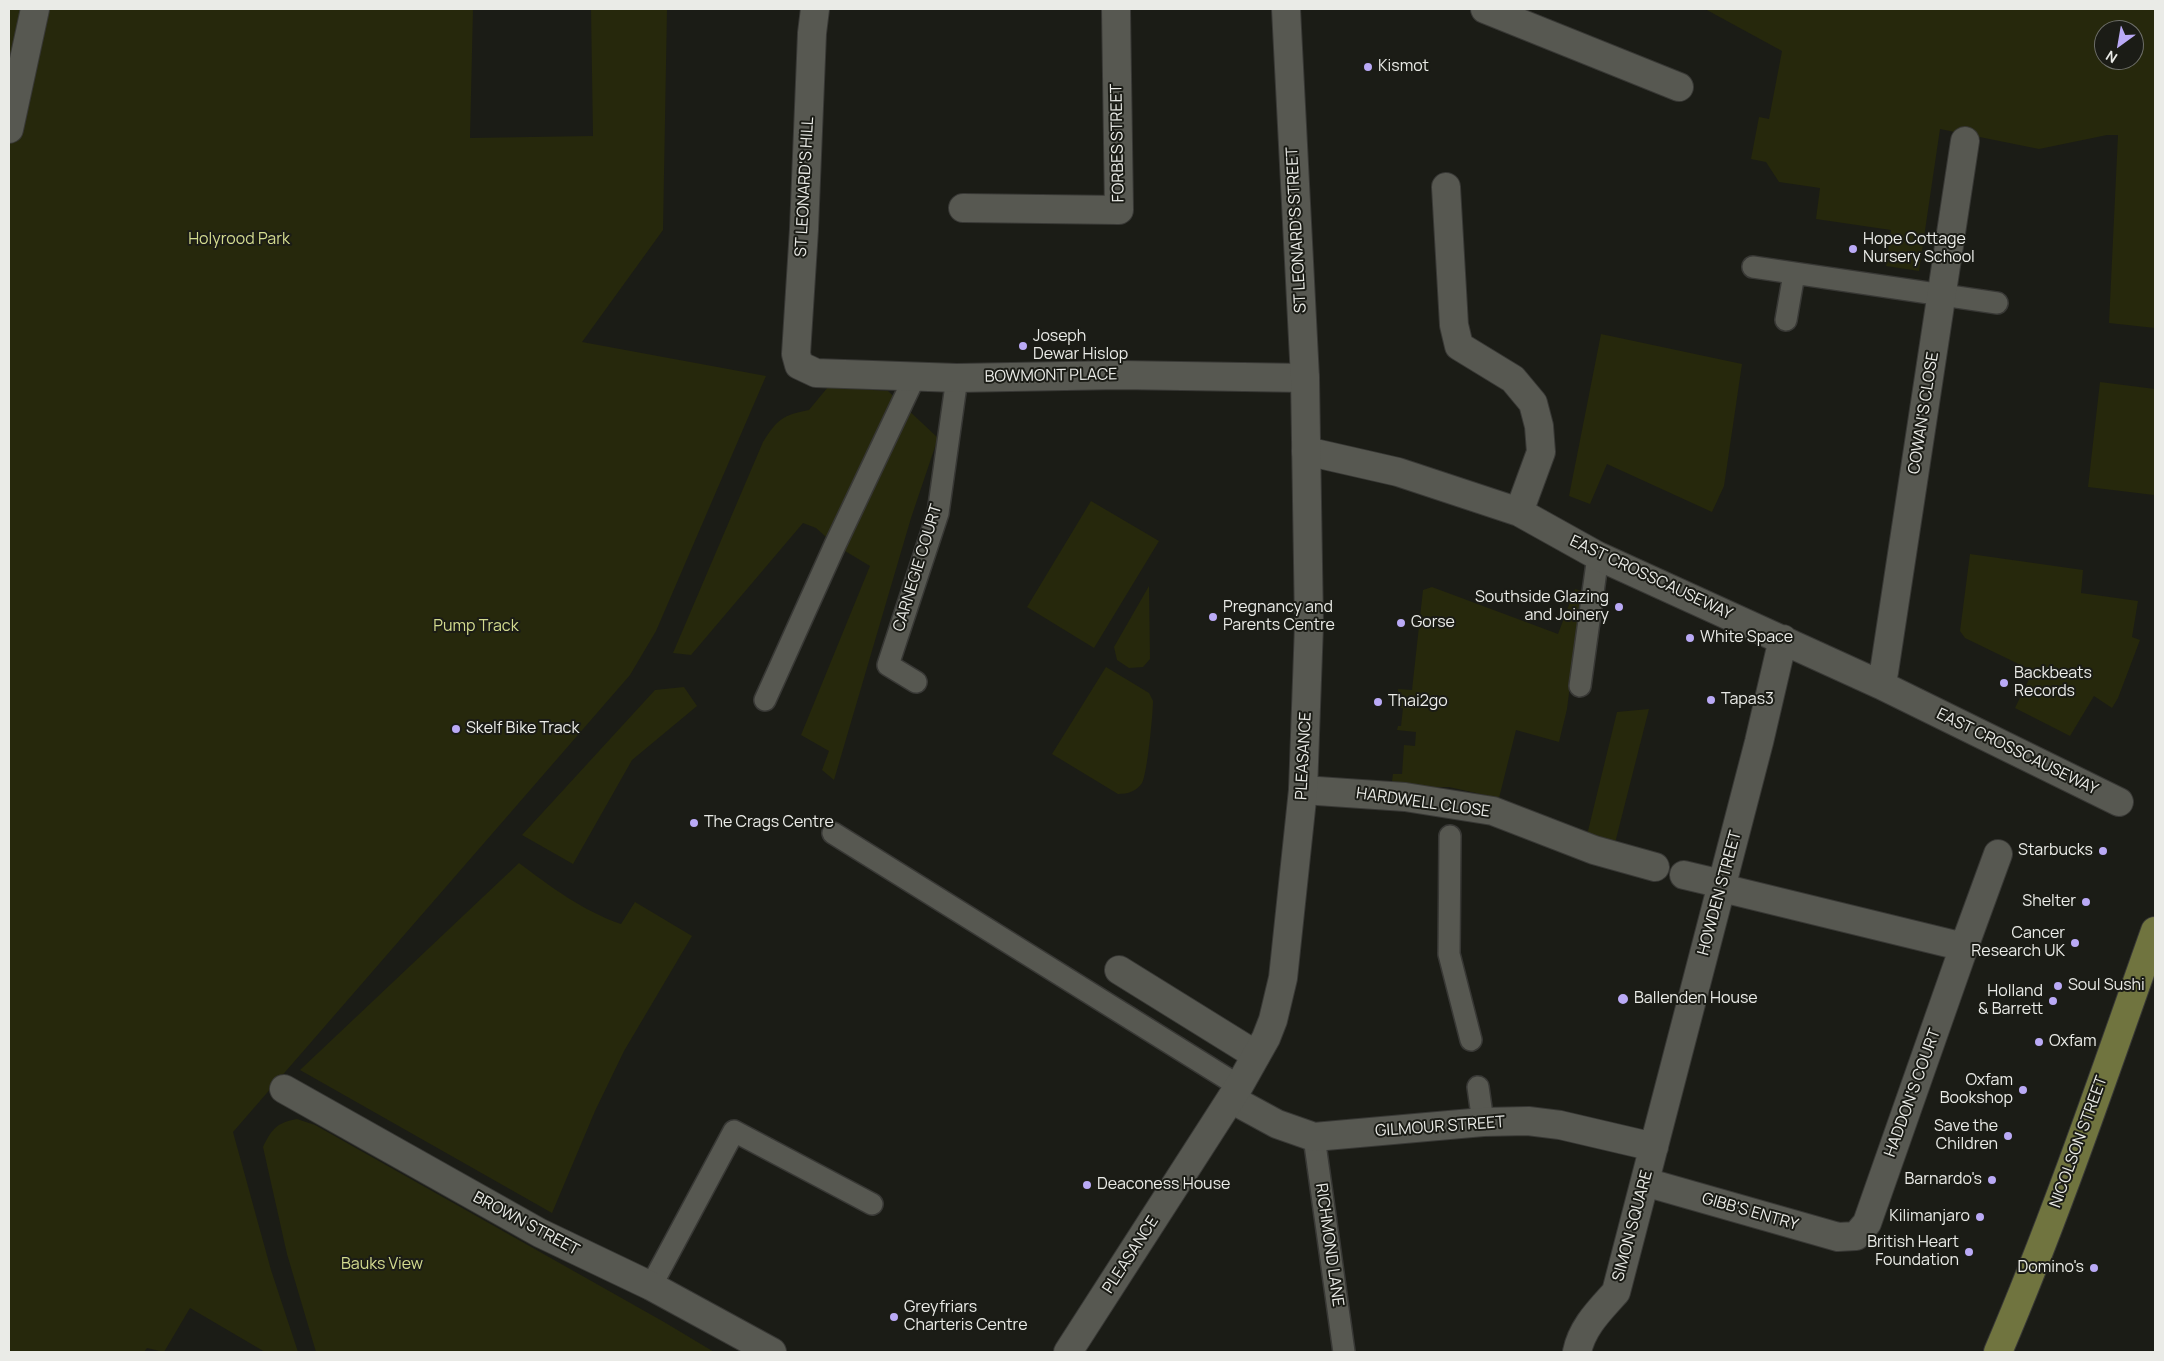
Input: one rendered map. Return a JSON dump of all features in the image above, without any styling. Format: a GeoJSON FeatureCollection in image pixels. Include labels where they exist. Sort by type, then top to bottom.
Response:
{"type":"FeatureCollection","features":[{"type":"Feature","properties":{"kind":"main road","name":"NICOLSON STREET"},"geometry":{"type":"LineString","coordinates":[[1998,1352],[2062,1191],[2155,930]]}},
{"type":"Feature","properties":{"kind":"street"},"geometry":{"type":"LineString","coordinates":[[9,129],[35,9]]}},
{"type":"Feature","properties":{"kind":"street","name":"ST LEONARD'S HILL"},"geometry":{"type":"LineString","coordinates":[[799,365],[796,354],[804,229],[812,33],[815,9]]}},
{"type":"Feature","properties":{"kind":"street","name":"FORBES STREET"},"geometry":{"type":"LineString","coordinates":[[963,208],[1119,210],[1116,9]]}},
{"type":"Feature","properties":{"kind":"street","name":"ST LEONARD'S STREET"},"geometry":{"type":"LineString","coordinates":[[1286,9],[1305,378],[1306,451]]}},
{"type":"Feature","properties":{"kind":"street"},"geometry":{"type":"LineString","coordinates":[[1486,9],[1678,87]]}},
{"type":"Feature","properties":{"kind":"street","name":"COWAN'S CLOSE"},"geometry":{"type":"LineString","coordinates":[[1880,684],[1884,672],[1965,141]]}},
{"type":"Feature","properties":{"kind":"street"},"geometry":{"type":"LineString","coordinates":[[1446,187],[1454,325],[1459,346],[1513,379],[1533,402],[1539,426],[1541,452],[1519,512]]}},
{"type":"Feature","properties":{"kind":"street","name":"BOWMONT PLACE"},"geometry":{"type":"LineString","coordinates":[[799,365],[816,373],[957,378],[1120,375],[1305,378]]}},
{"type":"Feature","properties":{"kind":"street","name":"EAST CROSSCAUSEWAY"},"geometry":{"type":"LineString","coordinates":[[1306,451],[1368,463],[1519,512],[1598,556],[1880,684],[2120,802]]}},
{"type":"Feature","properties":{"kind":"street","name":"PLEASANCE"},"geometry":{"type":"LineString","coordinates":[[1068,1352],[1235,1092],[1273,1020],[1283,978],[1303,790],[1309,625],[1306,451]]}},
{"type":"Feature","properties":{"kind":"street","name":"HOWDEN STREET"},"geometry":{"type":"LineString","coordinates":[[1654,1147],[1759,742],[1783,639]]}},
{"type":"Feature","properties":{"kind":"street","name":"HARDWELL CLOSE"},"geometry":{"type":"LineString","coordinates":[[1303,790],[1405,797],[1493,811],[1594,850],[1655,867]]}},
{"type":"Feature","properties":{"kind":"street","name":"HADDON'S COURT"},"geometry":{"type":"LineString","coordinates":[[1856,1236],[1866,1223],[1998,854]]}},
{"type":"Feature","properties":{"kind":"street"},"geometry":{"type":"LineString","coordinates":[[1684,875],[1964,947]]}},
{"type":"Feature","properties":{"kind":"street"},"geometry":{"type":"LineString","coordinates":[[1119,970],[1256,1055]]}},
{"type":"Feature","properties":{"kind":"street","name":"BROWN STREET"},"geometry":{"type":"LineString","coordinates":[[284,1089],[540,1233],[651,1286],[772,1352]]}},
{"type":"Feature","properties":{"kind":"street","name":"GILMOUR STREET"},"geometry":{"type":"LineString","coordinates":[[1235,1092],[1277,1124],[1314,1137],[1483,1122],[1543,1122],[1654,1147]]}},
{"type":"Feature","properties":{"kind":"street","name":"SIMON SQUARE"},"geometry":{"type":"LineString","coordinates":[[1577,1352],[1588,1324],[1616,1292],[1654,1147]]}},
{"type":"Feature","properties":{"kind":"street","name":"GIBB'S ENTRY"},"geometry":{"type":"LineString","coordinates":[[1645,1182],[1838,1237],[1856,1236]]}},
{"type":"Feature","properties":{"kind":"lane"},"geometry":{"type":"LineString","coordinates":[[1753,267],[1997,303]]}},
{"type":"Feature","properties":{"kind":"lane"},"geometry":{"type":"LineString","coordinates":[[1786,320],[1794,274]]}},
{"type":"Feature","properties":{"kind":"lane"},"geometry":{"type":"LineString","coordinates":[[765,700],[835,545],[915,376]]}},
{"type":"Feature","properties":{"kind":"lane","name":"CARNEGIE COURT"},"geometry":{"type":"LineString","coordinates":[[916,682],[888,665],[938,513],[957,378]]}},
{"type":"Feature","properties":{"kind":"lane"},"geometry":{"type":"LineString","coordinates":[[1580,686],[1598,556]]}},
{"type":"Feature","properties":{"kind":"lane"},"geometry":{"type":"LineString","coordinates":[[833,833],[1235,1092]]}},
{"type":"Feature","properties":{"kind":"lane"},"geometry":{"type":"LineString","coordinates":[[1450,836],[1449,954],[1471,1040]]}},
{"type":"Feature","properties":{"kind":"lane"},"geometry":{"type":"LineString","coordinates":[[1478,1087],[1483,1122]]}},
{"type":"Feature","properties":{"kind":"lane"},"geometry":{"type":"LineString","coordinates":[[651,1286],[734,1131],[872,1204]]}},
{"type":"Feature","properties":{"kind":"lane","name":"RICHMOND LANE"},"geometry":{"type":"LineString","coordinates":[[1314,1137],[1344,1352]]}},
{"type":"Feature","properties":{"kind":"green space"},"geometry":{"type":"Polygon","coordinates":[[[9,9],[473,9],[470,138],[593,136],[591,9],[667,9],[663,230],[582,342],[766,376],[656,631],[630,675],[233,1132],[271,1270],[298,1352],[265,1352],[190,1308],[164,1352],[147,1348],[144,1352],[9,1352],[9,9]]]}},
{"type":"Feature","properties":{"kind":"green space"},"geometry":{"type":"Polygon","coordinates":[[[1705,9],[2155,9],[2155,328],[2109,323],[2118,135],[2107,135],[2039,149],[1940,129],[1919,271],[1886,266],[1891,230],[1816,219],[1820,188],[1779,182],[1766,162],[1751,159],[1759,117],[1769,119],[1782,51],[1705,9]]]}},
{"type":"Feature","properties":{"kind":"green space"},"geometry":{"type":"Polygon","coordinates":[[[1601,334],[1742,364],[1724,486],[1712,512],[1607,464],[1590,504],[1569,496],[1601,334]]]}},
{"type":"Feature","properties":{"kind":"green space"},"geometry":{"type":"Polygon","coordinates":[[[2100,382],[2155,389],[2154,495],[2088,487],[2100,382]]]}},
{"type":"Feature","properties":{"kind":"green space"},"geometry":{"type":"Polygon","coordinates":[[[828,387],[888,391],[938,438],[911,518],[834,780],[822,770],[829,751],[801,735],[870,566],[835,545],[816,528],[803,523],[691,655],[673,653],[763,442],[772,428],[781,420],[792,414],[809,410],[828,387]]]}},
{"type":"Feature","properties":{"kind":"green space"},"geometry":{"type":"Polygon","coordinates":[[[1091,501],[1159,541],[1094,648],[1027,607],[1091,501]]]}},
{"type":"Feature","properties":{"kind":"green space"},"geometry":{"type":"Polygon","coordinates":[[[1970,554],[2083,570],[2081,593],[2138,601],[2132,637],[2140,640],[2118,698],[2112,708],[2094,696],[2070,736],[2015,708],[2033,671],[1965,638],[1960,631],[1970,554]]]}},
{"type":"Feature","properties":{"kind":"green space"},"geometry":{"type":"Polygon","coordinates":[[[1149,586],[1150,659],[1143,667],[1129,668],[1117,660],[1114,647],[1149,586]]]}},
{"type":"Feature","properties":{"kind":"green space"},"geometry":{"type":"Polygon","coordinates":[[[1432,587],[1558,634],[1575,589],[1582,591],[1567,709],[1559,742],[1516,730],[1499,798],[1449,787],[1391,788],[1393,774],[1402,774],[1404,745],[1415,746],[1416,732],[1397,730],[1398,726],[1401,726],[1403,708],[1399,708],[1398,689],[1412,690],[1423,590],[1432,587]]]}},
{"type":"Feature","properties":{"kind":"green space"},"geometry":{"type":"Polygon","coordinates":[[[1106,667],[1149,693],[1153,701],[1144,778],[1138,788],[1118,794],[1052,754],[1106,667]]]}},
{"type":"Feature","properties":{"kind":"green space"},"geometry":{"type":"Polygon","coordinates":[[[684,687],[697,706],[632,760],[573,864],[522,835],[655,690],[684,687]]]}},
{"type":"Feature","properties":{"kind":"green space"},"geometry":{"type":"Polygon","coordinates":[[[1649,709],[1614,847],[1587,835],[1617,712],[1649,709]]]}},
{"type":"Feature","properties":{"kind":"green space"},"geometry":{"type":"Polygon","coordinates":[[[519,863],[568,898],[607,919],[621,924],[635,902],[692,936],[624,1051],[595,1111],[552,1213],[300,1070],[519,863]]]}},
{"type":"Feature","properties":{"kind":"green space","name":"Bauks View"},"geometry":{"type":"Polygon","coordinates":[[[297,1119],[315,1125],[714,1352],[316,1352],[287,1254],[263,1147],[269,1136],[279,1125],[297,1119]]]}},
{"type":"Feature","properties":{"kind":"place","name":"Kismot"},"geometry":{"type":"Point","coordinates":[1368,67]}},
{"type":"Feature","properties":{"kind":"place","name":"Hope Cottage Nursery School"},"geometry":{"type":"Point","coordinates":[1853,249]}},
{"type":"Feature","properties":{"kind":"place","name":"Joseph Dewar Hislop"},"geometry":{"type":"Point","coordinates":[1023,346]}},
{"type":"Feature","properties":{"kind":"place","name":"Southside Glazing and Joinery"},"geometry":{"type":"Point","coordinates":[1619,607]}},
{"type":"Feature","properties":{"kind":"place","name":"Pregnancy and Parents Centre"},"geometry":{"type":"Point","coordinates":[1213,617]}},
{"type":"Feature","properties":{"kind":"place","name":"Gorse"},"geometry":{"type":"Point","coordinates":[1401,623]}},
{"type":"Feature","properties":{"kind":"place","name":"White Space"},"geometry":{"type":"Point","coordinates":[1690,638]}},
{"type":"Feature","properties":{"kind":"place","name":"Backbeats Records"},"geometry":{"type":"Point","coordinates":[2004,683]}},
{"type":"Feature","properties":{"kind":"place","name":"Tapas3"},"geometry":{"type":"Point","coordinates":[1711,700]}},
{"type":"Feature","properties":{"kind":"place","name":"Thai2go"},"geometry":{"type":"Point","coordinates":[1378,702]}},
{"type":"Feature","properties":{"kind":"place","name":"Skelf Bike Track"},"geometry":{"type":"Point","coordinates":[456,729]}},
{"type":"Feature","properties":{"kind":"place","name":"The Crags Centre"},"geometry":{"type":"Point","coordinates":[694,823]}},
{"type":"Feature","properties":{"kind":"place","name":"Starbucks"},"geometry":{"type":"Point","coordinates":[2103,851]}},
{"type":"Feature","properties":{"kind":"place","name":"Shelter"},"geometry":{"type":"Point","coordinates":[2086,902]}},
{"type":"Feature","properties":{"kind":"place","name":"Cancer Research UK"},"geometry":{"type":"Point","coordinates":[2075,943]}},
{"type":"Feature","properties":{"kind":"place","name":"Soul Sushi"},"geometry":{"type":"Point","coordinates":[2058,986]}},
{"type":"Feature","properties":{"kind":"place","name":"Ballenden House"},"geometry":{"type":"Point","coordinates":[1623,999]}},
{"type":"Feature","properties":{"kind":"place","name":"Holland & Barrett"},"geometry":{"type":"Point","coordinates":[2053,1001]}},
{"type":"Feature","properties":{"kind":"place","name":"Oxfam"},"geometry":{"type":"Point","coordinates":[2039,1042]}},
{"type":"Feature","properties":{"kind":"place","name":"Oxfam Bookshop"},"geometry":{"type":"Point","coordinates":[2023,1090]}},
{"type":"Feature","properties":{"kind":"place","name":"Save the Children"},"geometry":{"type":"Point","coordinates":[2008,1136]}},
{"type":"Feature","properties":{"kind":"place","name":"Barnardo's"},"geometry":{"type":"Point","coordinates":[1992,1180]}},
{"type":"Feature","properties":{"kind":"place","name":"Deaconess House"},"geometry":{"type":"Point","coordinates":[1087,1185]}},
{"type":"Feature","properties":{"kind":"place","name":"Kilimanjaro"},"geometry":{"type":"Point","coordinates":[1980,1217]}},
{"type":"Feature","properties":{"kind":"place","name":"British Heart Foundation"},"geometry":{"type":"Point","coordinates":[1969,1252]}},
{"type":"Feature","properties":{"kind":"place","name":"Domino's"},"geometry":{"type":"Point","coordinates":[2094,1268]}},
{"type":"Feature","properties":{"kind":"place","name":"Greyfriars Charteris Centre"},"geometry":{"type":"Point","coordinates":[894,1317]}},
{"type":"Feature","properties":{"kind":"park label","name":"Holyrood Park"},"geometry":{"type":"Point","coordinates":[239,240]}},
{"type":"Feature","properties":{"kind":"park label","name":"Pump Track"},"geometry":{"type":"Point","coordinates":[476,627]}}]}
